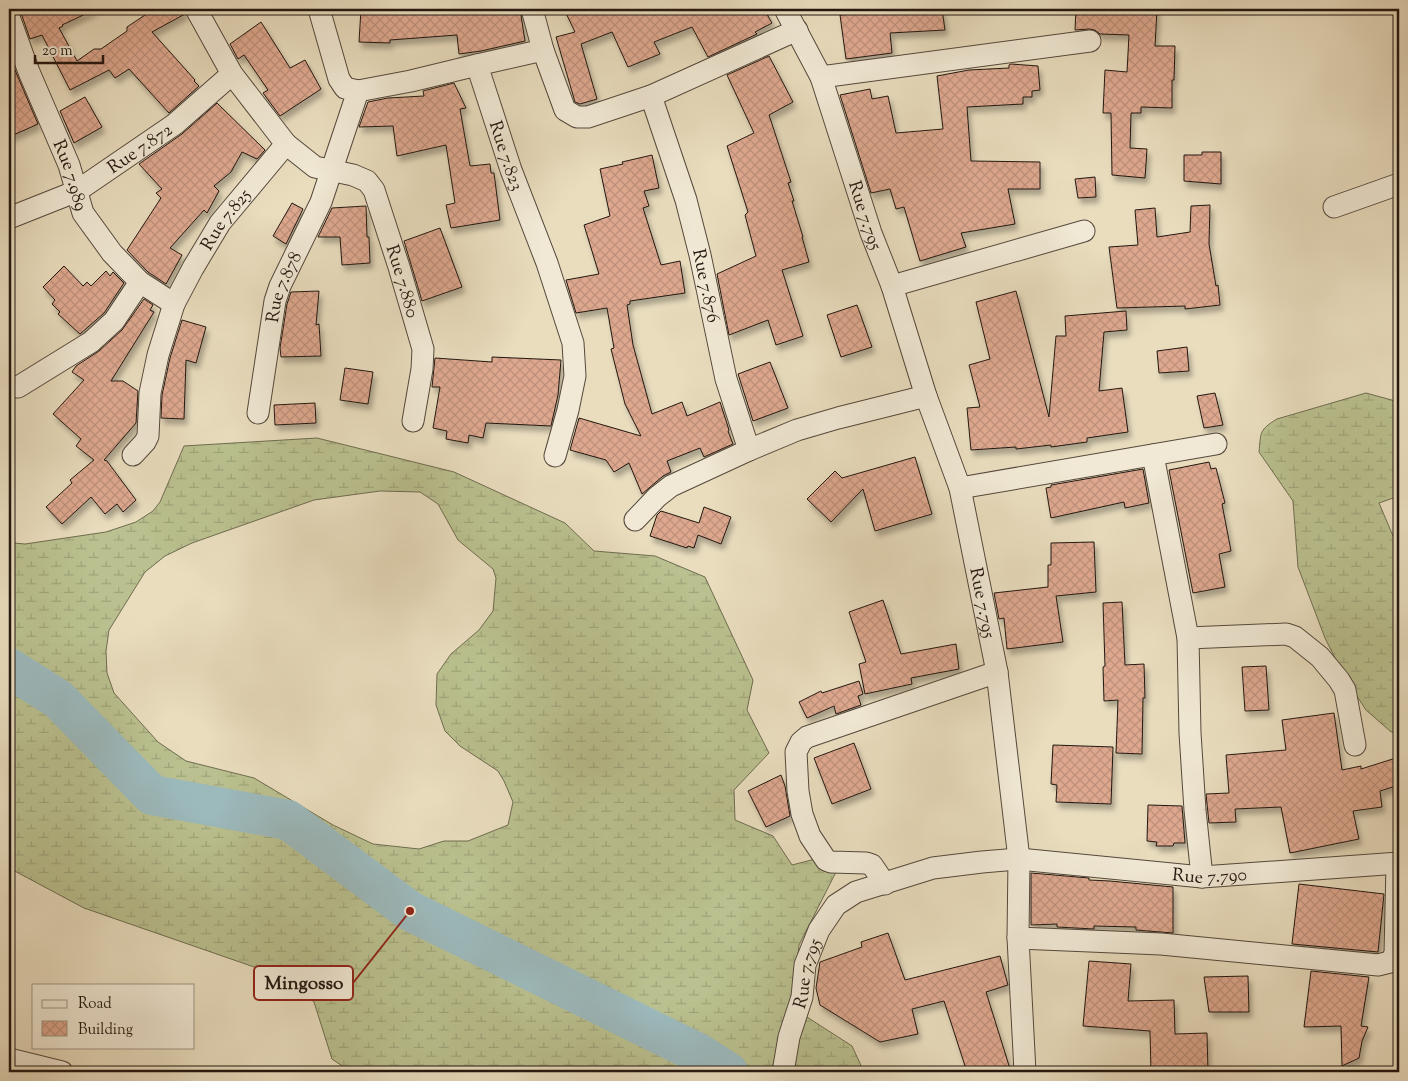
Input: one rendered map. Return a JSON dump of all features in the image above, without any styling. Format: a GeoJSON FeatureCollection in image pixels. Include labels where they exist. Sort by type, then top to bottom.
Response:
{"type":"FeatureCollection","features":[{"type":"Feature","properties":{"kind":"street"},"geometry":{"type":"LineString","coordinates":[[196,9],[232,74],[286,144]]}},
{"type":"Feature","properties":{"kind":"street"},"geometry":{"type":"LineString","coordinates":[[319,9],[339,79],[344,88],[358,91],[411,81],[543,50]]}},
{"type":"Feature","properties":{"kind":"street"},"geometry":{"type":"LineString","coordinates":[[532,9],[543,50],[565,110],[577,117],[588,117],[651,96],[797,30]]}},
{"type":"Feature","properties":{"kind":"street","name":"Rue 7.795"},"geometry":{"type":"LineString","coordinates":[[783,1072],[789,1037],[802,997],[805,965],[819,930],[836,905],[856,892],[933,868],[1019,859],[997,672],[960,488],[926,396],[892,286],[871,233],[821,77],[784,9]]}},
{"type":"Feature","properties":{"kind":"street","name":"Rue 7.989"},"geometry":{"type":"LineString","coordinates":[[9,17],[29,72],[69,165],[82,212],[112,253],[140,282],[174,304]]}},
{"type":"Feature","properties":{"kind":"street"},"geometry":{"type":"LineString","coordinates":[[821,77],[1090,41]]}},
{"type":"Feature","properties":{"kind":"street","name":"Rue 7.823"},"geometry":{"type":"LineString","coordinates":[[477,66],[511,170],[547,263],[573,343],[575,376],[555,456]]}},
{"type":"Feature","properties":{"kind":"street","name":"Rue 7.872"},"geometry":{"type":"LineString","coordinates":[[9,218],[77,191],[175,124],[232,74]]}},
{"type":"Feature","properties":{"kind":"street","name":"Rue 7.878"},"geometry":{"type":"LineString","coordinates":[[258,413],[275,301],[280,286],[321,202],[358,91]]}},
{"type":"Feature","properties":{"kind":"street","name":"Rue 7.876"},"geometry":{"type":"LineString","coordinates":[[651,96],[686,200],[700,255],[726,379],[748,450]]}},
{"type":"Feature","properties":{"kind":"street","name":"Rue 7.880"},"geometry":{"type":"LineString","coordinates":[[286,144],[315,167],[353,175],[367,182],[374,190],[423,350],[422,369],[413,421]]}},
{"type":"Feature","properties":{"kind":"street","name":"Rue 7.825"},"geometry":{"type":"LineString","coordinates":[[133,455],[148,436],[150,394],[158,355],[174,304],[192,268],[220,223],[286,144]]}},
{"type":"Feature","properties":{"kind":"street"},"geometry":{"type":"LineString","coordinates":[[1334,207],[1399,184]]}},
{"type":"Feature","properties":{"kind":"street"},"geometry":{"type":"LineString","coordinates":[[892,286],[1084,231]]}},
{"type":"Feature","properties":{"kind":"street"},"geometry":{"type":"LineString","coordinates":[[18,387],[91,342],[114,321],[140,282]]}},
{"type":"Feature","properties":{"kind":"street"},"geometry":{"type":"LineString","coordinates":[[635,520],[671,486],[748,450],[797,430],[926,396]]}},
{"type":"Feature","properties":{"kind":"street"},"geometry":{"type":"LineString","coordinates":[[960,488],[1216,444]]}},
{"type":"Feature","properties":{"kind":"street"},"geometry":{"type":"LineString","coordinates":[[1153,455],[1188,638],[1190,733],[1202,877]]}},
{"type":"Feature","properties":{"kind":"street"},"geometry":{"type":"LineString","coordinates":[[1188,638],[1286,634],[1295,637],[1320,657],[1345,690],[1355,745]]}},
{"type":"Feature","properties":{"kind":"street"},"geometry":{"type":"LineString","coordinates":[[885,884],[872,865],[866,862],[831,862],[826,860],[810,836],[802,814],[798,791],[796,752],[801,742],[806,737],[997,672]]}},
{"type":"Feature","properties":{"kind":"street"},"geometry":{"type":"LineString","coordinates":[[1019,859],[1018,938],[1025,1072]]}},
{"type":"Feature","properties":{"kind":"street","name":"Rue 7.790"},"geometry":{"type":"LineString","coordinates":[[1019,859],[1202,877],[1398,864]]}},
{"type":"Feature","properties":{"kind":"street"},"geometry":{"type":"LineString","coordinates":[[1018,938],[1161,944],[1378,965],[1390,962],[1395,954],[1398,864]]}},
{"type":"Feature","properties":{"kind":"street"},"geometry":{"type":"LineString","coordinates":[[9,1060],[62,1072]]}},
{"type":"Feature","properties":{"kind":"green space"},"geometry":{"type":"Polygon","coordinates":[[[1366,393],[1399,402],[1399,496],[1379,503],[1399,550],[1399,736],[1390,731],[1366,710],[1349,684],[1325,638],[1298,567],[1293,501],[1259,452],[1262,432],[1277,419],[1366,393]]]}},
{"type":"Feature","properties":{"kind":"green space"},"geometry":{"type":"Polygon","coordinates":[[[317,438],[454,472],[565,523],[594,551],[655,556],[705,577],[753,680],[747,710],[769,753],[734,790],[735,820],[773,836],[792,865],[823,857],[836,872],[799,945],[793,1008],[852,1046],[864,1072],[351,1072],[332,1059],[314,1002],[283,977],[84,908],[9,868],[9,540],[14,543],[25,544],[106,532],[136,522],[153,511],[160,502],[184,446],[317,438]],[[380,491],[314,500],[192,543],[165,556],[145,572],[109,630],[106,651],[107,673],[114,693],[158,742],[186,761],[254,778],[333,825],[373,844],[419,849],[444,841],[468,841],[508,825],[513,802],[498,771],[460,746],[445,731],[436,705],[437,674],[451,654],[479,630],[493,611],[496,578],[493,569],[458,540],[438,504],[420,492],[380,491]]]}},
{"type":"Feature","properties":{"kind":"building"},"geometry":{"type":"Polygon","coordinates":[[[18,9],[96,9],[59,28],[77,61],[94,49],[101,49],[127,31],[127,27],[154,9],[184,9],[185,14],[152,32],[199,86],[169,113],[129,69],[115,78],[109,70],[70,90],[42,35],[30,39],[18,9]]]}},
{"type":"Feature","properties":{"kind":"building"},"geometry":{"type":"Polygon","coordinates":[[[361,9],[520,9],[525,41],[459,54],[457,35],[390,40],[390,43],[359,42],[361,9]]]}},
{"type":"Feature","properties":{"kind":"building"},"geometry":{"type":"Polygon","coordinates":[[[564,9],[764,9],[772,23],[755,32],[757,34],[708,57],[692,27],[654,42],[660,54],[628,67],[612,32],[581,44],[597,99],[580,104],[575,102],[556,37],[575,32],[564,9]]]}},
{"type":"Feature","properties":{"kind":"building"},"geometry":{"type":"Polygon","coordinates":[[[896,9],[942,9],[945,30],[890,33],[892,53],[846,59],[840,15],[896,9]]]}},
{"type":"Feature","properties":{"kind":"building"},"geometry":{"type":"Polygon","coordinates":[[[1076,9],[1157,9],[1155,46],[1175,46],[1172,108],[1141,107],[1141,113],[1131,113],[1130,148],[1147,149],[1145,178],[1112,175],[1111,113],[1103,113],[1105,70],[1127,72],[1129,35],[1100,34],[1095,30],[1089,29],[1075,30],[1076,9]]]}},
{"type":"Feature","properties":{"kind":"building"},"geometry":{"type":"Polygon","coordinates":[[[261,22],[290,68],[305,60],[321,89],[280,116],[263,93],[268,90],[244,55],[238,59],[230,44],[261,22]]]}},
{"type":"Feature","properties":{"kind":"building"},"geometry":{"type":"Polygon","coordinates":[[[9,56],[38,124],[9,137],[9,56]]]}},
{"type":"Feature","properties":{"kind":"building"},"geometry":{"type":"Polygon","coordinates":[[[769,56],[793,102],[769,115],[791,182],[788,183],[794,201],[792,201],[809,262],[782,270],[803,336],[776,345],[768,320],[729,335],[717,274],[756,256],[745,215],[748,212],[727,146],[754,133],[727,75],[769,56]]]}},
{"type":"Feature","properties":{"kind":"building"},"geometry":{"type":"Polygon","coordinates":[[[1011,64],[1038,66],[1040,90],[1032,91],[1032,97],[1023,97],[1023,104],[967,107],[971,161],[1040,162],[1040,189],[1008,189],[1015,224],[961,233],[966,247],[920,261],[904,207],[896,209],[890,189],[871,193],[840,95],[870,89],[872,99],[888,96],[896,133],[943,129],[937,76],[969,70],[1009,68],[1011,64]]]}},
{"type":"Feature","properties":{"kind":"building"},"geometry":{"type":"Polygon","coordinates":[[[454,83],[466,108],[460,109],[470,166],[490,164],[491,173],[494,173],[500,220],[451,228],[446,205],[455,203],[446,145],[397,156],[393,126],[359,127],[368,102],[388,98],[424,96],[423,91],[454,83]]]}},
{"type":"Feature","properties":{"kind":"building"},"geometry":{"type":"Polygon","coordinates":[[[85,97],[102,127],[74,143],[60,111],[85,97]]]}},
{"type":"Feature","properties":{"kind":"building"},"geometry":{"type":"Polygon","coordinates":[[[217,103],[265,150],[257,159],[242,152],[231,172],[214,186],[219,191],[207,213],[204,210],[170,248],[182,255],[166,284],[148,272],[127,250],[161,198],[156,193],[162,189],[139,164],[182,134],[217,103]]]}},
{"type":"Feature","properties":{"kind":"building"},"geometry":{"type":"Polygon","coordinates":[[[1202,152],[1221,152],[1221,184],[1184,181],[1184,155],[1202,155],[1202,152]]]}},
{"type":"Feature","properties":{"kind":"building"},"geometry":{"type":"Polygon","coordinates":[[[652,155],[659,188],[644,191],[649,206],[643,208],[661,265],[680,261],[685,293],[630,301],[630,304],[627,305],[633,345],[652,414],[682,402],[687,416],[720,402],[733,444],[704,457],[700,448],[667,461],[671,472],[663,476],[642,494],[629,463],[614,472],[606,460],[570,450],[579,418],[641,436],[625,404],[611,349],[614,348],[607,308],[576,313],[566,280],[599,274],[584,225],[610,216],[600,169],[652,155]]]}},
{"type":"Feature","properties":{"kind":"building"},"geometry":{"type":"Polygon","coordinates":[[[1095,177],[1096,197],[1078,198],[1075,179],[1095,177]]]}},
{"type":"Feature","properties":{"kind":"building"},"geometry":{"type":"Polygon","coordinates":[[[292,203],[303,209],[286,244],[273,236],[292,203]]]}},
{"type":"Feature","properties":{"kind":"building"},"geometry":{"type":"Polygon","coordinates":[[[1210,205],[1209,244],[1216,286],[1218,285],[1220,305],[1185,309],[1185,306],[1117,308],[1109,247],[1138,245],[1135,210],[1155,208],[1157,237],[1190,232],[1191,206],[1210,205]]]}},
{"type":"Feature","properties":{"kind":"building"},"geometry":{"type":"Polygon","coordinates":[[[366,206],[370,263],[342,265],[340,237],[318,237],[332,208],[366,206]]]}},
{"type":"Feature","properties":{"kind":"building"},"geometry":{"type":"Polygon","coordinates":[[[440,228],[462,287],[422,301],[404,241],[440,228]]]}},
{"type":"Feature","properties":{"kind":"building"},"geometry":{"type":"Polygon","coordinates":[[[64,266],[83,286],[87,282],[91,286],[106,271],[110,276],[113,272],[124,283],[104,313],[80,334],[58,314],[60,312],[52,304],[55,300],[43,287],[64,266]]]}},
{"type":"Feature","properties":{"kind":"building"},"geometry":{"type":"Polygon","coordinates":[[[319,291],[316,325],[319,324],[321,356],[281,357],[280,348],[287,304],[291,292],[319,291]]]}},
{"type":"Feature","properties":{"kind":"building"},"geometry":{"type":"Polygon","coordinates":[[[1016,291],[1049,417],[1056,336],[1066,336],[1065,316],[1126,311],[1127,330],[1104,332],[1099,391],[1122,388],[1128,432],[1087,438],[1087,442],[1051,447],[1051,445],[1016,449],[1016,447],[971,450],[967,408],[980,407],[969,365],[990,359],[976,302],[1016,291]]]}},
{"type":"Feature","properties":{"kind":"building"},"geometry":{"type":"Polygon","coordinates":[[[144,299],[153,305],[150,310],[154,312],[111,381],[123,381],[138,391],[136,423],[104,460],[107,461],[136,500],[123,512],[117,504],[105,514],[91,497],[62,524],[46,507],[72,483],[70,480],[94,460],[76,446],[81,439],[53,414],[84,380],[72,372],[76,366],[99,351],[122,330],[144,299]]]}},
{"type":"Feature","properties":{"kind":"building"},"geometry":{"type":"Polygon","coordinates":[[[857,305],[872,347],[841,357],[827,315],[857,305]]]}},
{"type":"Feature","properties":{"kind":"building"},"geometry":{"type":"Polygon","coordinates":[[[182,320],[206,327],[196,363],[186,360],[184,419],[161,418],[162,395],[170,358],[182,320]]]}},
{"type":"Feature","properties":{"kind":"building"},"geometry":{"type":"Polygon","coordinates":[[[1187,347],[1189,371],[1159,373],[1157,351],[1187,347]]]}},
{"type":"Feature","properties":{"kind":"building"},"geometry":{"type":"Polygon","coordinates":[[[492,357],[561,360],[558,395],[551,426],[486,423],[483,438],[469,435],[468,443],[446,439],[447,431],[433,428],[440,387],[432,387],[435,358],[492,362],[492,357]]]}},
{"type":"Feature","properties":{"kind":"building"},"geometry":{"type":"Polygon","coordinates":[[[770,362],[788,408],[753,421],[738,374],[770,362]]]}},
{"type":"Feature","properties":{"kind":"building"},"geometry":{"type":"Polygon","coordinates":[[[345,368],[373,372],[368,404],[340,400],[345,368]]]}},
{"type":"Feature","properties":{"kind":"building"},"geometry":{"type":"Polygon","coordinates":[[[1215,393],[1223,425],[1204,428],[1197,396],[1215,393]]]}},
{"type":"Feature","properties":{"kind":"building"},"geometry":{"type":"Polygon","coordinates":[[[315,403],[316,423],[275,425],[274,405],[315,403]]]}},
{"type":"Feature","properties":{"kind":"building"},"geometry":{"type":"Polygon","coordinates":[[[915,457],[932,514],[875,531],[863,489],[831,522],[807,499],[835,471],[842,478],[915,457]]]}},
{"type":"Feature","properties":{"kind":"building"},"geometry":{"type":"Polygon","coordinates":[[[1209,462],[1211,469],[1216,468],[1225,503],[1222,504],[1231,551],[1219,554],[1225,587],[1193,593],[1169,470],[1209,462]]]}},
{"type":"Feature","properties":{"kind":"building"},"geometry":{"type":"Polygon","coordinates":[[[1143,469],[1149,503],[1125,508],[1124,502],[1051,518],[1046,488],[1051,487],[1051,485],[1143,469]]]}},
{"type":"Feature","properties":{"kind":"building"},"geometry":{"type":"Polygon","coordinates":[[[704,507],[731,517],[721,544],[698,535],[694,548],[688,546],[687,548],[650,536],[657,515],[661,511],[699,523],[704,507]]]}},
{"type":"Feature","properties":{"kind":"building"},"geometry":{"type":"Polygon","coordinates":[[[1094,542],[1096,592],[1056,596],[1063,642],[1007,649],[1004,618],[999,619],[994,593],[1048,587],[1051,543],[1094,542]]]}},
{"type":"Feature","properties":{"kind":"building"},"geometry":{"type":"Polygon","coordinates":[[[883,600],[901,654],[956,644],[959,669],[911,678],[912,684],[865,694],[859,664],[866,662],[849,612],[883,600]]]}},
{"type":"Feature","properties":{"kind":"building"},"geometry":{"type":"Polygon","coordinates":[[[1122,602],[1125,665],[1144,664],[1145,698],[1143,698],[1142,754],[1116,753],[1118,700],[1104,701],[1103,603],[1122,602]]]}},
{"type":"Feature","properties":{"kind":"building"},"geometry":{"type":"Polygon","coordinates":[[[1266,666],[1269,710],[1245,711],[1242,667],[1266,666]]]}},
{"type":"Feature","properties":{"kind":"building"},"geometry":{"type":"Polygon","coordinates":[[[859,681],[863,694],[858,696],[861,705],[836,714],[834,706],[807,718],[799,702],[821,691],[822,693],[859,681]]]}},
{"type":"Feature","properties":{"kind":"building"},"geometry":{"type":"Polygon","coordinates":[[[1334,713],[1342,770],[1361,766],[1361,769],[1399,757],[1399,785],[1380,791],[1382,807],[1353,811],[1359,839],[1290,853],[1281,807],[1235,809],[1236,822],[1209,823],[1206,794],[1229,793],[1226,755],[1286,750],[1282,720],[1334,713]]]}},
{"type":"Feature","properties":{"kind":"building"},"geometry":{"type":"Polygon","coordinates":[[[854,743],[871,789],[832,804],[814,758],[854,743]]]}},
{"type":"Feature","properties":{"kind":"building"},"geometry":{"type":"Polygon","coordinates":[[[1053,745],[1113,747],[1111,804],[1056,802],[1057,785],[1051,784],[1053,745]]]}},
{"type":"Feature","properties":{"kind":"building"},"geometry":{"type":"Polygon","coordinates":[[[781,775],[785,786],[790,816],[766,827],[748,791],[781,775]]]}},
{"type":"Feature","properties":{"kind":"building"},"geometry":{"type":"Polygon","coordinates":[[[1148,805],[1182,806],[1185,843],[1174,843],[1173,846],[1156,846],[1157,842],[1147,841],[1148,805]]]}},
{"type":"Feature","properties":{"kind":"building"},"geometry":{"type":"Polygon","coordinates":[[[1031,873],[1173,887],[1173,933],[1136,930],[1136,927],[1094,926],[1094,929],[1057,927],[1057,924],[1031,925],[1031,873]]]}},
{"type":"Feature","properties":{"kind":"building"},"geometry":{"type":"Polygon","coordinates":[[[1299,884],[1384,894],[1378,952],[1292,944],[1299,884]]]}},
{"type":"Feature","properties":{"kind":"building"},"geometry":{"type":"Polygon","coordinates":[[[888,933],[905,980],[1000,956],[1008,985],[986,992],[1011,1072],[967,1072],[944,1001],[912,1009],[918,1034],[880,1042],[820,1005],[816,988],[820,962],[862,947],[861,942],[888,933]]]}},
{"type":"Feature","properties":{"kind":"building"},"geometry":{"type":"Polygon","coordinates":[[[1089,961],[1131,964],[1128,1001],[1174,1000],[1175,1034],[1207,1033],[1208,1072],[1151,1072],[1150,1031],[1083,1026],[1089,961]]]}},
{"type":"Feature","properties":{"kind":"building"},"geometry":{"type":"Polygon","coordinates":[[[1311,971],[1369,977],[1361,1026],[1368,1027],[1362,1041],[1359,1058],[1342,1066],[1341,1026],[1304,1027],[1311,971]]]}},
{"type":"Feature","properties":{"kind":"building"},"geometry":{"type":"Polygon","coordinates":[[[1248,976],[1249,1012],[1209,1012],[1204,977],[1248,976]]]}},
{"type":"Feature","properties":{"kind":"waterway"},"geometry":{"type":"LineString","coordinates":[[9,668],[58,699],[152,795],[288,820],[410,911],[700,1054],[728,1072]]}},
{"type":"Feature","properties":{"kind":"place","name":"Mingosso"},"geometry":{"type":"Point","coordinates":[410,911]}}]}
